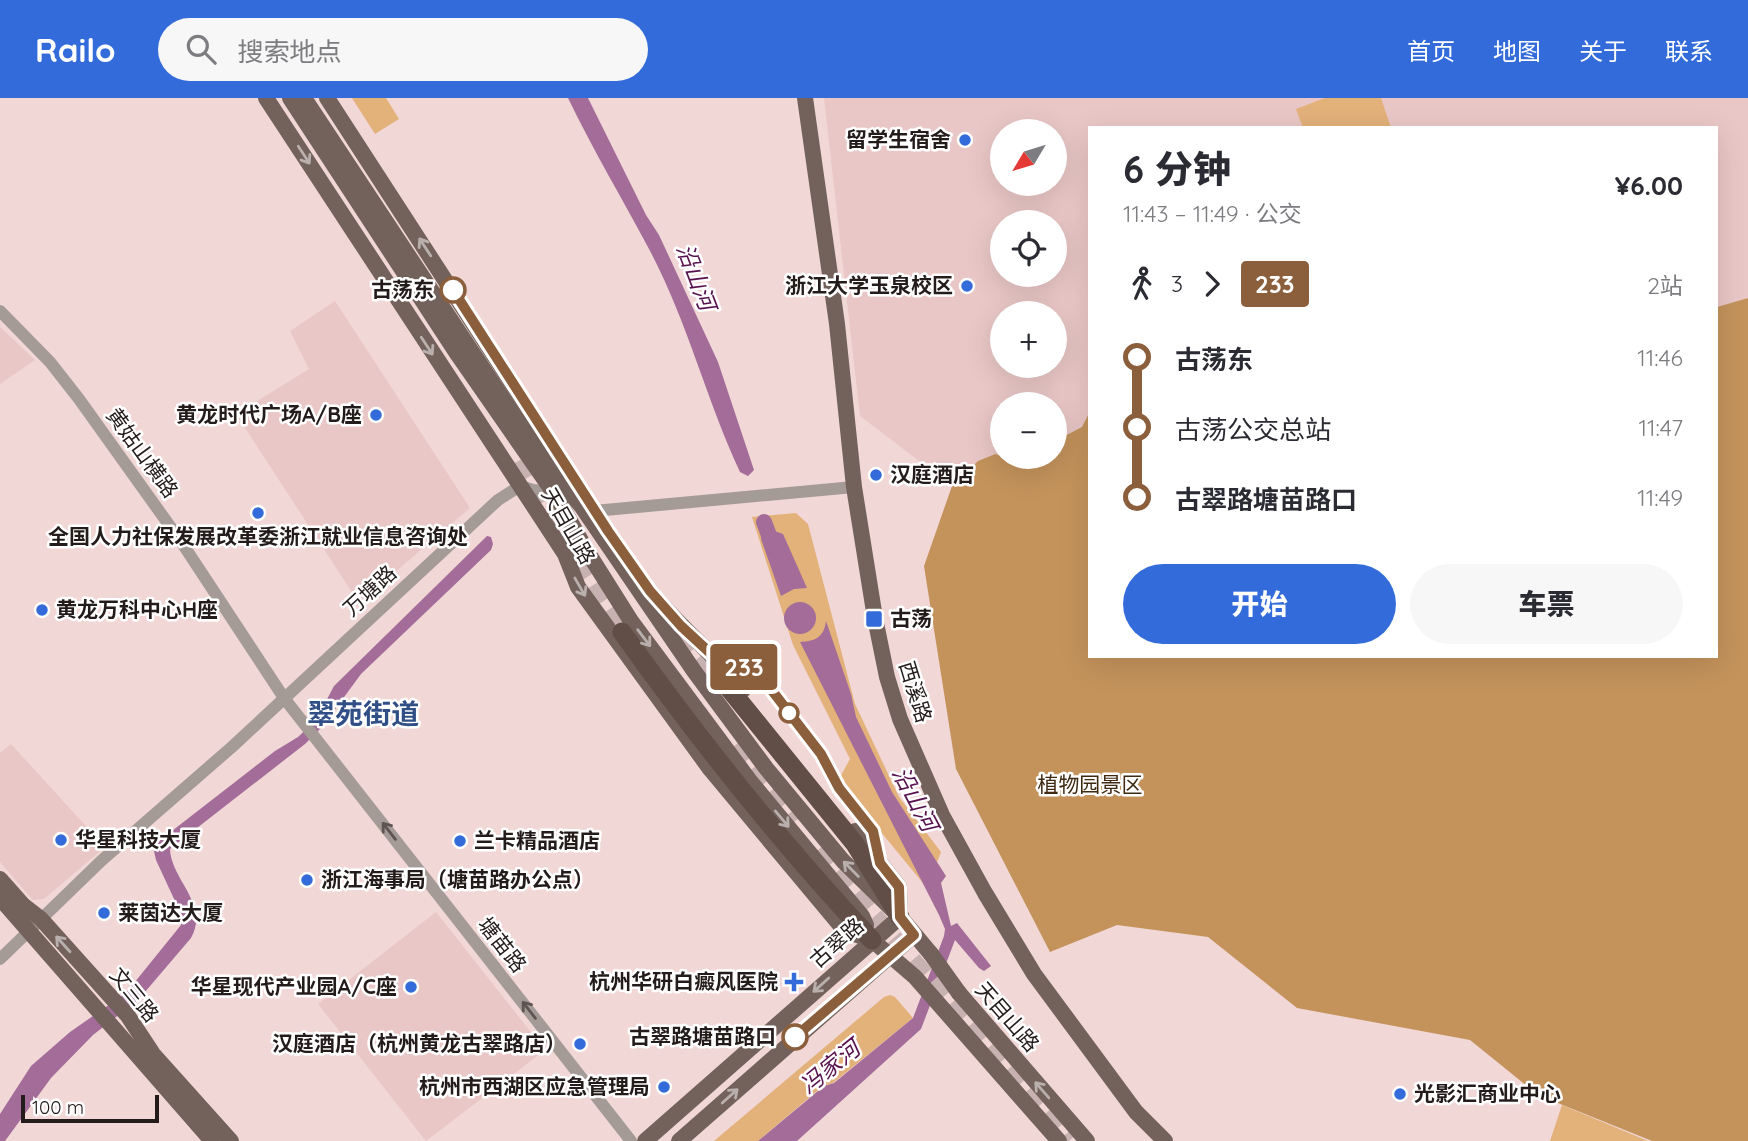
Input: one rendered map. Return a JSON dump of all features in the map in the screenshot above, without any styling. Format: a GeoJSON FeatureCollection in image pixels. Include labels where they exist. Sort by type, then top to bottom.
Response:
{"type":"FeatureCollection","features":[{"type":"Feature","properties":{"kind":"highway"},"geometry":{"type":"LineString","coordinates":[[622,632],[740,790],[809,872],[872,940]]}},
{"type":"Feature","properties":{"kind":"highway"},"geometry":{"type":"LineString","coordinates":[[723,681],[855,844],[900,917]]}},
{"type":"Feature","properties":{"kind":"main road","name":"天目山路"},"geometry":{"type":"LineString","coordinates":[[267,98],[565,554],[578,587],[710,769],[845,931],[872,940],[915,977],[1059,1141]]}},
{"type":"Feature","properties":{"kind":"main road","name":"天目山路"},"geometry":{"type":"LineString","coordinates":[[290,98],[458,355],[556,496],[631,621],[750,781],[862,916],[872,940]]}},
{"type":"Feature","properties":{"kind":"main road","name":"天目山路"},"geometry":{"type":"LineString","coordinates":[[304,98],[541,456],[588,509],[650,591],[681,626],[721,663],[899,887],[900,917]]}},
{"type":"Feature","properties":{"kind":"main road","name":"天目山路"},"geometry":{"type":"LineString","coordinates":[[327,98],[694,671],[766,768],[843,861],[900,917],[959,993],[1087,1141]]}},
{"type":"Feature","properties":{"kind":"main road","name":"西溪路"},"geometry":{"type":"LineString","coordinates":[[805,98],[837,324],[854,486],[887,677],[900,719],[929,790],[985,893],[1034,974],[1136,1112],[1166,1141]]}},
{"type":"Feature","properties":{"kind":"main road","name":"文三路"},"geometry":{"type":"LineString","coordinates":[[0,879],[23,905],[96,1007],[212,1141]]}},
{"type":"Feature","properties":{"kind":"main road","name":"文三路"},"geometry":{"type":"LineString","coordinates":[[0,898],[35,925],[109,994],[128,1016],[153,1054],[231,1141]]}},
{"type":"Feature","properties":{"kind":"main road","name":"古翠路"},"geometry":{"type":"LineString","coordinates":[[645,1141],[900,917]]}},
{"type":"Feature","properties":{"kind":"main road","name":"古翠路"},"geometry":{"type":"LineString","coordinates":[[679,1141],[914,935]]}},
{"type":"Feature","properties":{"kind":"street","name":"黄姑山横路"},"geometry":{"type":"LineString","coordinates":[[0,311],[50,362],[102,431],[182,542],[284,698]]}},
{"type":"Feature","properties":{"kind":"street"},"geometry":{"type":"LineString","coordinates":[[520,486],[588,509],[854,486]]}},
{"type":"Feature","properties":{"kind":"street","name":"万塘路"},"geometry":{"type":"LineString","coordinates":[[0,958],[101,861],[233,746],[498,500],[520,486]]}},
{"type":"Feature","properties":{"kind":"street","name":"塘苗路"},"geometry":{"type":"LineString","coordinates":[[284,698],[631,1141]]}},
{"type":"Feature","properties":{"kind":"shaded area"},"geometry":{"type":"Polygon","coordinates":[[[352,98],[386,98],[399,119],[375,134],[352,98]]]}},
{"type":"Feature","properties":{"kind":"shaded area"},"geometry":{"type":"Polygon","coordinates":[[[568,98],[588,98],[646,215],[659,235],[718,362],[754,470],[748,476],[740,472],[662,276],[568,98]]]}},
{"type":"Feature","properties":{"kind":"shaded area","name":"浙江大学玉泉校区"},"geometry":{"type":"Polygon","coordinates":[[[824,98],[1748,98],[1748,298],[1718,307],[1718,126],[1088,126],[1088,415],[1082,427],[1067,435],[1067,392],[990,392],[990,456],[978,461],[952,486],[860,416],[824,98]]]}},
{"type":"Feature","properties":{"kind":"shaded area"},"geometry":{"type":"Polygon","coordinates":[[[1325,98],[1381,98],[1390,126],[1302,126],[1296,109],[1325,98]]]}},
{"type":"Feature","properties":{"kind":"shaded area"},"geometry":{"type":"Polygon","coordinates":[[[335,301],[470,508],[359,603],[236,414],[309,369],[290,331],[335,301]]]}},
{"type":"Feature","properties":{"kind":"shaded area"},"geometry":{"type":"Polygon","coordinates":[[[0,327],[35,360],[0,384],[0,327]]]}},
{"type":"Feature","properties":{"kind":"shaded area"},"geometry":{"type":"Polygon","coordinates":[[[796,513],[808,524],[855,704],[899,797],[941,852],[927,888],[840,777],[850,759],[793,645],[752,517],[796,513]]]}},
{"type":"Feature","properties":{"kind":"shaded area"},"geometry":{"type":"Polygon","coordinates":[[[766,528],[783,534],[807,588],[794,589],[781,596],[761,539],[766,528]]]}},
{"type":"Feature","properties":{"kind":"shaded area"},"geometry":{"type":"Polygon","coordinates":[[[487,536],[491,537],[493,544],[491,550],[361,674],[322,727],[305,744],[170,849],[176,871],[196,914],[196,926],[191,938],[139,999],[93,1035],[51,1078],[5,1141],[0,1141],[0,1114],[31,1066],[70,1032],[126,993],[181,925],[181,914],[156,860],[154,851],[159,841],[275,751],[298,737],[316,720],[334,686],[487,536]]]}},
{"type":"Feature","properties":{"kind":"shaded area"},"geometry":{"type":"Polygon","coordinates":[[[800,602],[812,606],[816,618],[812,630],[800,634],[788,630],[784,618],[788,606],[800,602]]]}},
{"type":"Feature","properties":{"kind":"shaded area"},"geometry":{"type":"Polygon","coordinates":[[[826,621],[856,717],[892,792],[946,876],[941,883],[951,926],[957,923],[991,966],[984,971],[979,968],[955,940],[921,1029],[797,1141],[758,1141],[913,1018],[945,929],[800,642],[818,637],[826,621]]]}},
{"type":"Feature","properties":{"kind":"shaded area"},"geometry":{"type":"Polygon","coordinates":[[[11,744],[105,847],[44,899],[33,900],[0,862],[0,753],[11,744]]]}},
{"type":"Feature","properties":{"kind":"shaded area"},"geometry":{"type":"Polygon","coordinates":[[[436,912],[545,1050],[426,1141],[318,1004],[436,912]]]}},
{"type":"Feature","properties":{"kind":"shaded area"},"geometry":{"type":"Polygon","coordinates":[[[884,997],[895,997],[913,1018],[833,1083],[823,1086],[758,1141],[714,1141],[884,997]]]}},
{"type":"Feature","properties":{"kind":"shaded area"},"geometry":{"type":"Polygon","coordinates":[[[1562,1105],[1648,1141],[1550,1141],[1562,1105]]]}},
{"type":"Feature","properties":{"kind":"green space","name":"植物园景区"},"geometry":{"type":"Polygon","coordinates":[[[1748,298],[1748,1141],[1652,1141],[1538,1095],[1470,1040],[1297,1008],[1208,937],[1117,925],[1050,952],[956,769],[924,566],[952,486],[978,461],[990,456],[990,469],[1067,469],[1067,435],[1082,427],[1088,415],[1088,658],[1718,658],[1718,307],[1748,298]]]}},
{"type":"Feature","properties":{"kind":"waterway","name":"沿山河"},"geometry":{"type":"LineString","coordinates":[[764,522],[773,546]]}},
{"type":"Feature","properties":{"kind":"tunnel"},"geometry":{"type":"LineString","coordinates":[[522,459],[579,566],[622,632]]}},
{"type":"Feature","properties":{"kind":"tunnel"},"geometry":{"type":"LineString","coordinates":[[682,634],[723,681]]}},
{"type":"Feature","properties":{"kind":"tunnel"},"geometry":{"type":"LineString","coordinates":[[733,747],[794,822]]}},
{"type":"Feature","properties":{"kind":"tunnel"},"geometry":{"type":"LineString","coordinates":[[817,851],[1069,1141]]}},
{"type":"Feature","properties":{"kind":"bus line","name":"233"},"geometry":{"type":"LineString","coordinates":[[453,290],[621,552],[650,591],[681,626],[721,663],[748,668],[760,675],[821,754],[839,788],[873,831],[880,863],[899,887],[900,917],[914,935],[795,1037]]}},
{"type":"Feature","properties":{"kind":"place","name":"留学生宿舍"},"geometry":{"type":"Point","coordinates":[965,140]}},
{"type":"Feature","properties":{"kind":"place","name":"浙江大学玉泉校区"},"geometry":{"type":"Point","coordinates":[967,286]}},
{"type":"Feature","properties":{"kind":"place","name":"古荡东"},"geometry":{"type":"Point","coordinates":[453,290]}},
{"type":"Feature","properties":{"kind":"place","name":"黄龙时代广场A/B座"},"geometry":{"type":"Point","coordinates":[376,415]}},
{"type":"Feature","properties":{"kind":"place","name":"汉庭酒店"},"geometry":{"type":"Point","coordinates":[876,475]}},
{"type":"Feature","properties":{"kind":"place","name":"全国人力社保发展改革委浙江就业信息咨询处"},"geometry":{"type":"Point","coordinates":[258,513]}},
{"type":"Feature","properties":{"kind":"place","name":"黄龙万科中心H座"},"geometry":{"type":"Point","coordinates":[42,610]}},
{"type":"Feature","properties":{"kind":"place","name":"古荡"},"geometry":{"type":"Point","coordinates":[874,619]}},
{"type":"Feature","properties":{"kind":"place","name":"华星科技大厦"},"geometry":{"type":"Point","coordinates":[61,840]}},
{"type":"Feature","properties":{"kind":"place","name":"兰卡精品酒店"},"geometry":{"type":"Point","coordinates":[460,841]}},
{"type":"Feature","properties":{"kind":"place","name":"浙江海事局（塘苗路办公点）"},"geometry":{"type":"Point","coordinates":[307,880]}},
{"type":"Feature","properties":{"kind":"place","name":"莱茵达大厦"},"geometry":{"type":"Point","coordinates":[104,913]}},
{"type":"Feature","properties":{"kind":"place","name":"杭州华研白癜风医院"},"geometry":{"type":"Point","coordinates":[794,982]}},
{"type":"Feature","properties":{"kind":"place","name":"华星现代产业园A/C座"},"geometry":{"type":"Point","coordinates":[411,987]}},
{"type":"Feature","properties":{"kind":"place","name":"古翠路塘苗路口"},"geometry":{"type":"Point","coordinates":[795,1037]}},
{"type":"Feature","properties":{"kind":"place","name":"汉庭酒店（杭州黄龙古翠路店）"},"geometry":{"type":"Point","coordinates":[580,1044]}},
{"type":"Feature","properties":{"kind":"place","name":"杭州市西湖区应急管理局"},"geometry":{"type":"Point","coordinates":[664,1087]}},
{"type":"Feature","properties":{"kind":"place","name":"光影汇商业中心"},"geometry":{"type":"Point","coordinates":[1400,1094]}},
{"type":"Feature","properties":{"kind":"district","name":"翠苑街道"},"geometry":{"type":"Point","coordinates":[363,714]}},
{"type":"Feature","properties":{"kind":"water label","name":"冯家河"},"geometry":{"type":"Point","coordinates":[830,1067]}}]}
